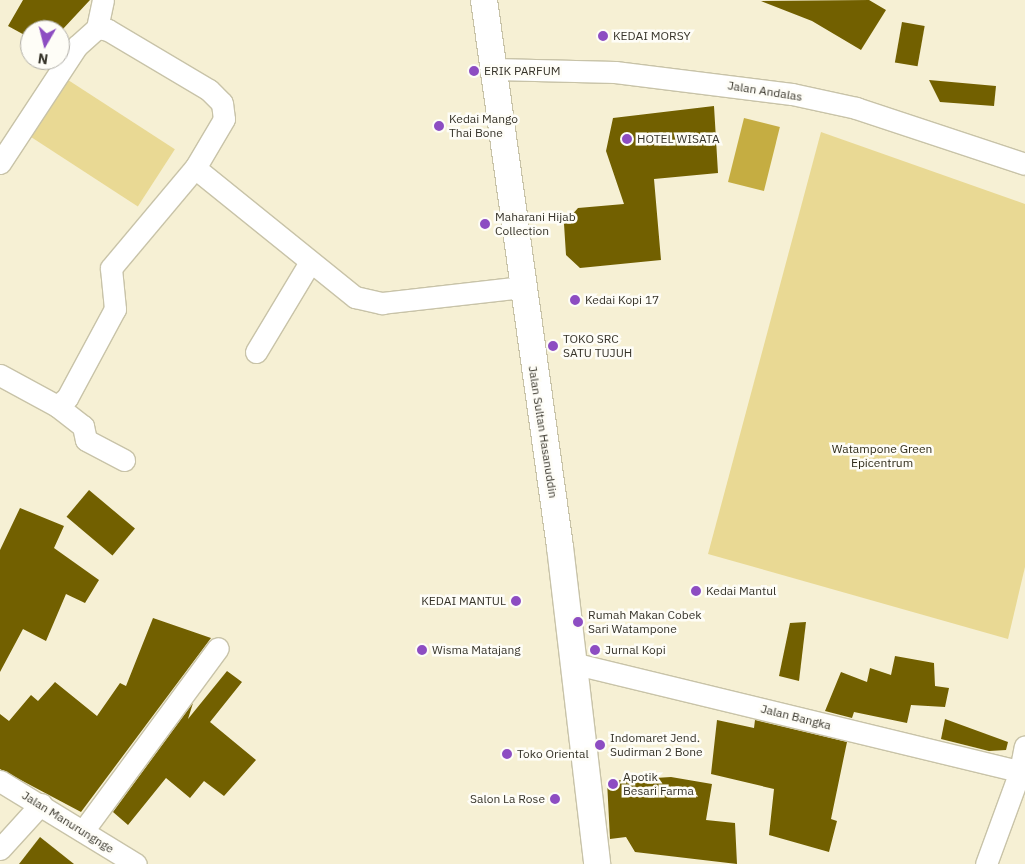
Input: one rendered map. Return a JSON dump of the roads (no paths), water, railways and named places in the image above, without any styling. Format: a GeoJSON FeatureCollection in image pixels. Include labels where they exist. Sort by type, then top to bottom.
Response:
{"type":"FeatureCollection","features":[{"type":"Feature","properties":{"kind":"main road","name":"Jalan Sultan Hasanuddin"},"geometry":{"type":"LineString","coordinates":[[481,2],[495,69],[523,287],[560,548],[597,864]]}},
{"type":"Feature","properties":{"kind":"street"},"geometry":{"type":"LineString","coordinates":[[0,163],[77,46],[97,28],[103,0]]}},
{"type":"Feature","properties":{"kind":"street"},"geometry":{"type":"LineString","coordinates":[[57,406],[67,398],[115,309],[111,268],[195,168],[224,119],[222,103],[209,90],[108,30],[97,28]]}},
{"type":"Feature","properties":{"kind":"street","name":"Jalan Andalas"},"geometry":{"type":"LineString","coordinates":[[495,69],[615,72],[792,94],[856,108],[1025,164]]}},
{"type":"Feature","properties":{"kind":"street"},"geometry":{"type":"LineString","coordinates":[[195,168],[355,297],[382,303],[523,287]]}},
{"type":"Feature","properties":{"kind":"street"},"geometry":{"type":"LineString","coordinates":[[256,352],[310,262]]}},
{"type":"Feature","properties":{"kind":"street"},"geometry":{"type":"LineString","coordinates":[[0,375],[57,406],[82,426],[86,440],[124,460]]}},
{"type":"Feature","properties":{"kind":"street"},"geometry":{"type":"LineString","coordinates":[[84,831],[218,648]]}},
{"type":"Feature","properties":{"kind":"street","name":"Jalan Bangka"},"geometry":{"type":"LineString","coordinates":[[572,663],[1020,771]]}},
{"type":"Feature","properties":{"kind":"street"},"geometry":{"type":"LineString","coordinates":[[986,864],[1020,771],[1025,746]]}},
{"type":"Feature","properties":{"kind":"street","name":"Jalan Manurungnge"},"geometry":{"type":"LineString","coordinates":[[0,781],[41,804],[136,864]]}},
{"type":"Feature","properties":{"kind":"street"},"geometry":{"type":"LineString","coordinates":[[0,849],[41,804]]}},
{"type":"Feature","properties":{"kind":"place","name":"KEDAI MORSY"},"geometry":{"type":"Point","coordinates":[603,36]}},
{"type":"Feature","properties":{"kind":"place","name":"ERIK PARFUM"},"geometry":{"type":"Point","coordinates":[474,71]}},
{"type":"Feature","properties":{"kind":"place","name":"Kedai Mango Thai Bone"},"geometry":{"type":"Point","coordinates":[439,126]}},
{"type":"Feature","properties":{"kind":"place","name":"HOTEL WISATA"},"geometry":{"type":"Point","coordinates":[627,139]}},
{"type":"Feature","properties":{"kind":"place","name":"Maharani Hijab Collection"},"geometry":{"type":"Point","coordinates":[485,224]}},
{"type":"Feature","properties":{"kind":"place","name":"Kedai Kopi 17"},"geometry":{"type":"Point","coordinates":[575,300]}},
{"type":"Feature","properties":{"kind":"place","name":"TOKO SRC SATU TUJUH"},"geometry":{"type":"Point","coordinates":[553,346]}},
{"type":"Feature","properties":{"kind":"place","name":"Kedai Mantul"},"geometry":{"type":"Point","coordinates":[696,591]}},
{"type":"Feature","properties":{"kind":"place","name":"KEDAI MANTUL"},"geometry":{"type":"Point","coordinates":[516,601]}},
{"type":"Feature","properties":{"kind":"place","name":"Rumah Makan Cobek Sari Watampone"},"geometry":{"type":"Point","coordinates":[578,622]}},
{"type":"Feature","properties":{"kind":"place","name":"Wisma Matajang"},"geometry":{"type":"Point","coordinates":[422,650]}},
{"type":"Feature","properties":{"kind":"place","name":"Jurnal Kopi"},"geometry":{"type":"Point","coordinates":[595,650]}},
{"type":"Feature","properties":{"kind":"place","name":"Indomaret Jend. Sudirman 2 Bone"},"geometry":{"type":"Point","coordinates":[600,745]}},
{"type":"Feature","properties":{"kind":"place","name":"Toko Oriental"},"geometry":{"type":"Point","coordinates":[507,754]}},
{"type":"Feature","properties":{"kind":"place","name":"Apotik Besari Farma"},"geometry":{"type":"Point","coordinates":[613,784]}},
{"type":"Feature","properties":{"kind":"place","name":"Salon La Rose"},"geometry":{"type":"Point","coordinates":[555,799]}},
{"type":"Feature","properties":{"kind":"park label","name":"Watampone Green Epicentrum"},"geometry":{"type":"Point","coordinates":[882,456]}}]}
